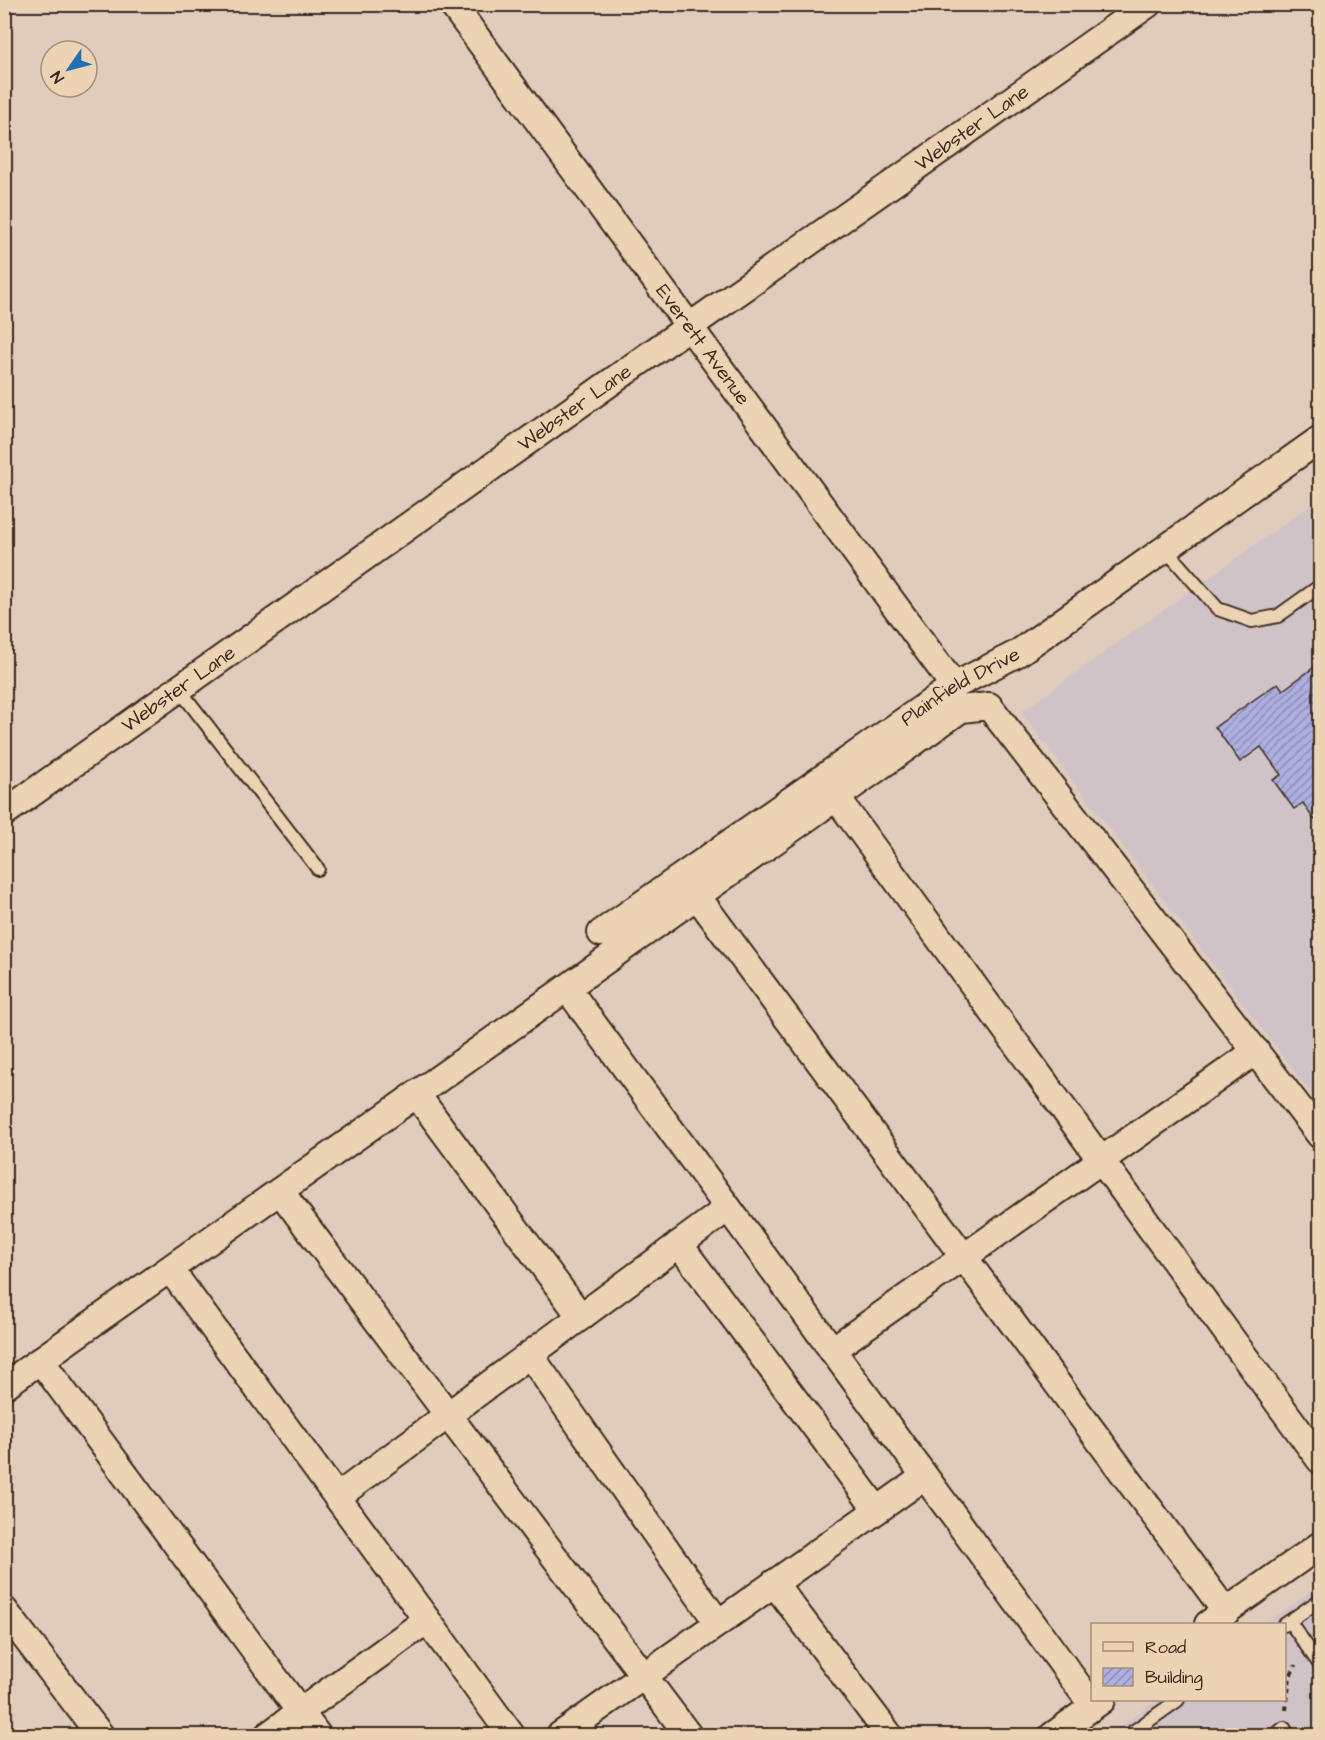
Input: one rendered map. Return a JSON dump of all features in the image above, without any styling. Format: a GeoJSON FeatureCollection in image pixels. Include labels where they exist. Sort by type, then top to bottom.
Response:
{"type":"FeatureCollection","features":[{"type":"Feature","properties":{"kind":"street","name":"Everett Avenue"},"geometry":{"type":"LineString","coordinates":[[452,4],[954,686]]}},
{"type":"Feature","properties":{"kind":"street","name":"Webster Lane"},"geometry":{"type":"LineString","coordinates":[[4,813],[1148,4]]}},
{"type":"Feature","properties":{"kind":"street","name":"Plainfield Drive"},"geometry":{"type":"LineString","coordinates":[[601,933],[954,686],[1018,653],[1320,439]]}},
{"type":"Feature","properties":{"kind":"street"},"geometry":{"type":"LineString","coordinates":[[4,1386],[961,709],[989,706],[1320,1135]]}},
{"type":"Feature","properties":{"kind":"street"},"geometry":{"type":"LineString","coordinates":[[836,797],[1320,1460]]}},
{"type":"Feature","properties":{"kind":"street"},"geometry":{"type":"LineString","coordinates":[[697,896],[963,1257],[1217,1618],[1320,1545]]}},
{"type":"Feature","properties":{"kind":"street"},"geometry":{"type":"LineString","coordinates":[[567,988],[924,1477],[1091,1695]]}},
{"type":"Feature","properties":{"kind":"street"},"geometry":{"type":"LineString","coordinates":[[832,1350],[1256,1051]]}},
{"type":"Feature","properties":{"kind":"street"},"geometry":{"type":"LineString","coordinates":[[417,1095],[581,1317]]}},
{"type":"Feature","properties":{"kind":"street"},"geometry":{"type":"LineString","coordinates":[[280,1191],[689,1736]]}},
{"type":"Feature","properties":{"kind":"street"},"geometry":{"type":"LineString","coordinates":[[337,1497],[728,1208]]}},
{"type":"Feature","properties":{"kind":"street"},"geometry":{"type":"LineString","coordinates":[[679,1244],[877,1510]]}},
{"type":"Feature","properties":{"kind":"street"},"geometry":{"type":"LineString","coordinates":[[170,1269],[512,1736]]}},
{"type":"Feature","properties":{"kind":"street"},"geometry":{"type":"LineString","coordinates":[[530,1354],[718,1623]]}},
{"type":"Feature","properties":{"kind":"street"},"geometry":{"type":"LineString","coordinates":[[41,1361],[318,1736]]}},
{"type":"Feature","properties":{"kind":"street"},"geometry":{"type":"LineString","coordinates":[[559,1736],[924,1477]]}},
{"type":"Feature","properties":{"kind":"street"},"geometry":{"type":"LineString","coordinates":[[774,1583],[890,1736]]}},
{"type":"Feature","properties":{"kind":"street"},"geometry":{"type":"LineString","coordinates":[[4,1610],[101,1736]]}},
{"type":"Feature","properties":{"kind":"street"},"geometry":{"type":"LineString","coordinates":[[267,1736],[427,1620]]}},
{"type":"Feature","properties":{"kind":"street"},"geometry":{"type":"LineString","coordinates":[[1052,1736],[1097,1703]]}},
{"type":"Feature","properties":{"kind":"lane"},"geometry":{"type":"LineString","coordinates":[[1165,549],[1218,609],[1252,621],[1278,616],[1320,586]]}},
{"type":"Feature","properties":{"kind":"lane"},"geometry":{"type":"LineString","coordinates":[[179,689],[318,869]]}},
{"type":"Feature","properties":{"kind":"lane"},"geometry":{"type":"LineString","coordinates":[[1320,1600],[1287,1623],[1320,1665]]}},
{"type":"Feature","properties":{"kind":"lane"},"geometry":{"type":"LineString","coordinates":[[1127,1736],[1178,1701]]}},
{"type":"Feature","properties":{"kind":"path"},"geometry":{"type":"LineString","coordinates":[[1282,1733],[1290,1676],[1297,1664]]}},
{"type":"Feature","properties":{"kind":"shaded area"},"geometry":{"type":"Polygon","coordinates":[[[1320,498],[1320,1105],[1021,712],[1320,498]]]}},
{"type":"Feature","properties":{"kind":"shaded area"},"geometry":{"type":"Polygon","coordinates":[[[1320,1585],[1320,1735],[1107,1736],[1157,1701],[1286,1701],[1286,1623],[1266,1623],[1320,1585]]]}},
{"type":"Feature","properties":{"kind":"building"},"geometry":{"type":"Polygon","coordinates":[[[1320,663],[1320,816],[1314,820],[1303,803],[1294,809],[1273,780],[1281,775],[1261,747],[1240,762],[1215,727],[1278,683],[1283,690],[1320,663]]]}}]}
